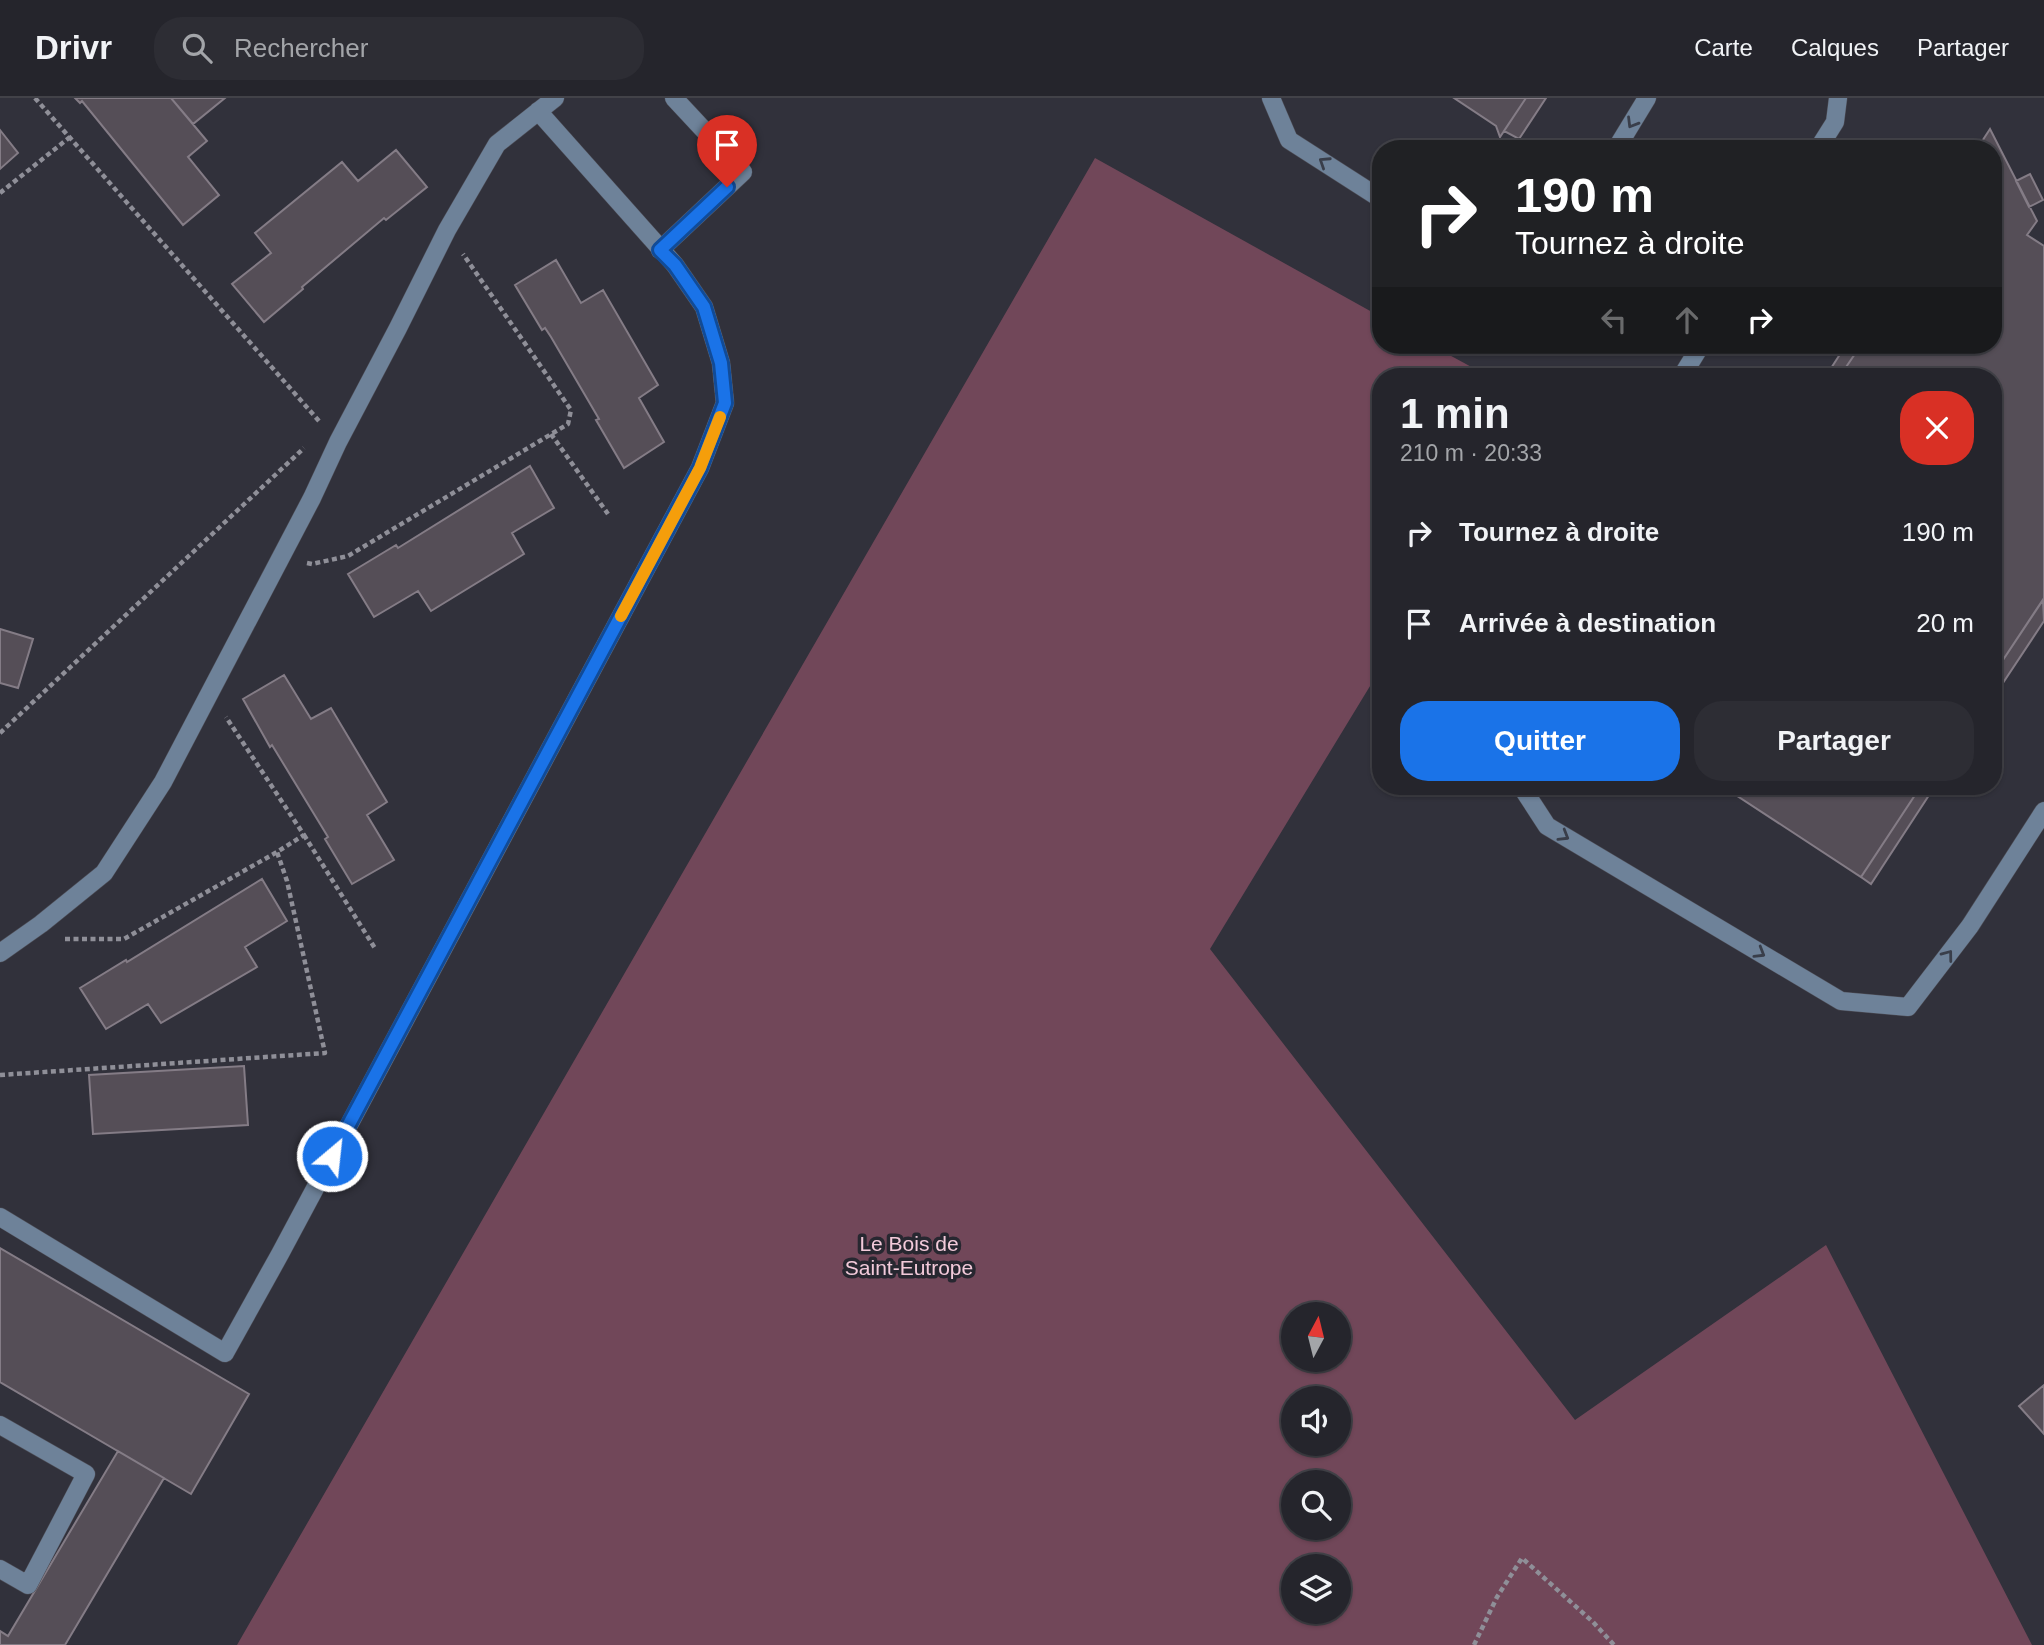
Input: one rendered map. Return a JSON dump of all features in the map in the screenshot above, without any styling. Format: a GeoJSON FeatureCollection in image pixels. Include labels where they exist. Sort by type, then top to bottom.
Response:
{"type":"FeatureCollection","features":[{"type":"Feature","properties":{"kind":"lane"},"geometry":{"type":"LineString","coordinates":[[0,953],[104,873],[163,782],[312,498],[447,230],[497,144],[555,98]]}},
{"type":"Feature","properties":{"kind":"lane"},"geometry":{"type":"LineString","coordinates":[[660,250],[743,172],[674,98]]}},
{"type":"Feature","properties":{"kind":"lane"},"geometry":{"type":"LineString","coordinates":[[1272,98],[1289,139],[1372,193]]}},
{"type":"Feature","properties":{"kind":"lane"},"geometry":{"type":"LineString","coordinates":[[1621,140],[1647,98]]}},
{"type":"Feature","properties":{"kind":"lane"},"geometry":{"type":"LineString","coordinates":[[1824,140],[1835,122],[1838,98]]}},
{"type":"Feature","properties":{"kind":"lane"},"geometry":{"type":"LineString","coordinates":[[0,1217],[225,1353],[287,1242],[700,468],[725,403],[721,363],[704,307],[675,265],[538,111]]}},
{"type":"Feature","properties":{"kind":"lane"},"geometry":{"type":"LineString","coordinates":[[1527,795],[1547,826],[1841,1001],[1908,1007],[1969,926],[2044,811]]}},
{"type":"Feature","properties":{"kind":"lane"},"geometry":{"type":"LineString","coordinates":[[0,1425],[86,1474],[28,1585],[0,1569]]}},
{"type":"Feature","properties":{"kind":"path"},"geometry":{"type":"LineString","coordinates":[[35,98],[338,442]]}},
{"type":"Feature","properties":{"kind":"path"},"geometry":{"type":"LineString","coordinates":[[0,193],[70,137]]}},
{"type":"Feature","properties":{"kind":"path"},"geometry":{"type":"LineString","coordinates":[[280,558],[312,564],[348,556],[568,424],[570,410],[447,230]]}},
{"type":"Feature","properties":{"kind":"path"},"geometry":{"type":"LineString","coordinates":[[551,434],[608,514]]}},
{"type":"Feature","properties":{"kind":"path"},"geometry":{"type":"LineString","coordinates":[[0,733],[305,447]]}},
{"type":"Feature","properties":{"kind":"path"},"geometry":{"type":"LineString","coordinates":[[209,694],[304,835],[376,950]]}},
{"type":"Feature","properties":{"kind":"path"},"geometry":{"type":"LineString","coordinates":[[18,940],[124,939],[304,835]]}},
{"type":"Feature","properties":{"kind":"path"},"geometry":{"type":"LineString","coordinates":[[0,1075],[324,1053],[287,881],[277,852]]}},
{"type":"Feature","properties":{"kind":"path"},"geometry":{"type":"LineString","coordinates":[[1474,1645],[1497,1597],[1522,1558],[1615,1645]]}},
{"type":"Feature","properties":{"kind":"green space","name":"Le Bois de Saint-Eutrope"},"geometry":{"type":"Polygon","coordinates":[[[1095,158],[1372,312],[1372,354],[1448,354],[1473,368],[1372,368],[1372,683],[1210,949],[1575,1420],[1826,1245],[2032,1645],[237,1645],[1095,158]]]}},
{"type":"Feature","properties":{"kind":"building"},"geometry":{"type":"Polygon","coordinates":[[[75,98],[171,98],[207,141],[188,157],[219,195],[183,225],[82,101],[80,103],[75,98]]]}},
{"type":"Feature","properties":{"kind":"building"},"geometry":{"type":"Polygon","coordinates":[[[171,98],[225,98],[193,124],[171,98]]]}},
{"type":"Feature","properties":{"kind":"building"},"geometry":{"type":"Polygon","coordinates":[[[1454,98],[1526,98],[1500,137],[1496,126],[1454,98]]]}},
{"type":"Feature","properties":{"kind":"building"},"geometry":{"type":"Polygon","coordinates":[[[1526,98],[1546,98],[1519,139],[1504,131],[1526,98]]]}},
{"type":"Feature","properties":{"kind":"building"},"geometry":{"type":"Polygon","coordinates":[[[1990,129],[1996,140],[1983,140],[1990,129]]]}},
{"type":"Feature","properties":{"kind":"building"},"geometry":{"type":"Polygon","coordinates":[[[0,130],[18,153],[0,169],[0,130]]]}},
{"type":"Feature","properties":{"kind":"building"},"geometry":{"type":"Polygon","coordinates":[[[396,150],[427,187],[386,220],[384,218],[264,322],[232,284],[271,253],[255,233],[342,162],[358,181],[396,150]]]}},
{"type":"Feature","properties":{"kind":"building"},"geometry":{"type":"Polygon","coordinates":[[[2002,152],[2037,221],[2027,235],[2044,246],[2044,598],[2002,661],[2002,368],[1845,368],[1855,354],[2002,354],[2002,152]]]}},
{"type":"Feature","properties":{"kind":"building"},"geometry":{"type":"Polygon","coordinates":[[[2030,174],[2043,200],[2029,207],[2016,181],[2030,174]]]}},
{"type":"Feature","properties":{"kind":"building"},"geometry":{"type":"Polygon","coordinates":[[[556,260],[581,303],[603,290],[658,385],[639,398],[664,442],[624,468],[551,337],[545,328],[542,330],[515,285],[556,260]]]}},
{"type":"Feature","properties":{"kind":"building"},"geometry":{"type":"Polygon","coordinates":[[[1840,354],[1855,354],[1845,368],[1831,368],[1840,354]]]}},
{"type":"Feature","properties":{"kind":"building"},"geometry":{"type":"Polygon","coordinates":[[[530,466],[554,508],[512,533],[524,554],[431,611],[418,591],[374,617],[348,574],[396,545],[398,548],[530,466]]]}},
{"type":"Feature","properties":{"kind":"building"},"geometry":{"type":"Polygon","coordinates":[[[2043,600],[2044,621],[2002,684],[2002,662],[2043,600]]]}},
{"type":"Feature","properties":{"kind":"building"},"geometry":{"type":"Polygon","coordinates":[[[0,629],[33,639],[18,688],[0,683],[0,629]]]}},
{"type":"Feature","properties":{"kind":"building"},"geometry":{"type":"Polygon","coordinates":[[[284,675],[311,719],[331,708],[387,802],[367,815],[394,860],[352,884],[325,839],[328,837],[272,745],[270,747],[243,699],[284,675]]]}},
{"type":"Feature","properties":{"kind":"building"},"geometry":{"type":"Polygon","coordinates":[[[1736,795],[1915,795],[1861,877],[1736,795]]]}},
{"type":"Feature","properties":{"kind":"building"},"geometry":{"type":"Polygon","coordinates":[[[1915,795],[1929,795],[1871,884],[1861,877],[1915,795]]]}},
{"type":"Feature","properties":{"kind":"building"},"geometry":{"type":"Polygon","coordinates":[[[262,879],[287,921],[245,947],[257,967],[161,1023],[148,1004],[106,1029],[80,988],[262,879]]]}},
{"type":"Feature","properties":{"kind":"building"},"geometry":{"type":"Polygon","coordinates":[[[244,1066],[248,1125],[93,1134],[89,1075],[244,1066]]]}},
{"type":"Feature","properties":{"kind":"building"},"geometry":{"type":"Polygon","coordinates":[[[0,1248],[249,1394],[191,1494],[0,1382],[0,1248]]]}},
{"type":"Feature","properties":{"kind":"building"},"geometry":{"type":"Polygon","coordinates":[[[2044,1385],[2044,1434],[2019,1406],[2044,1385]]]}},
{"type":"Feature","properties":{"kind":"building"},"geometry":{"type":"Polygon","coordinates":[[[118,1451],[164,1478],[65,1645],[0,1645],[0,1631],[8,1636],[118,1451]]]}},
{"type":"Feature","properties":{"kind":"slow traffic"},"geometry":{"type":"LineString","coordinates":[[621,616],[700,468],[720,417]]}},
{"type":"Feature","properties":{"kind":"route"},"geometry":{"type":"LineString","coordinates":[[332,1156],[700,468],[725,403],[721,363],[704,307],[675,265],[660,250],[727,187]]}}]}
